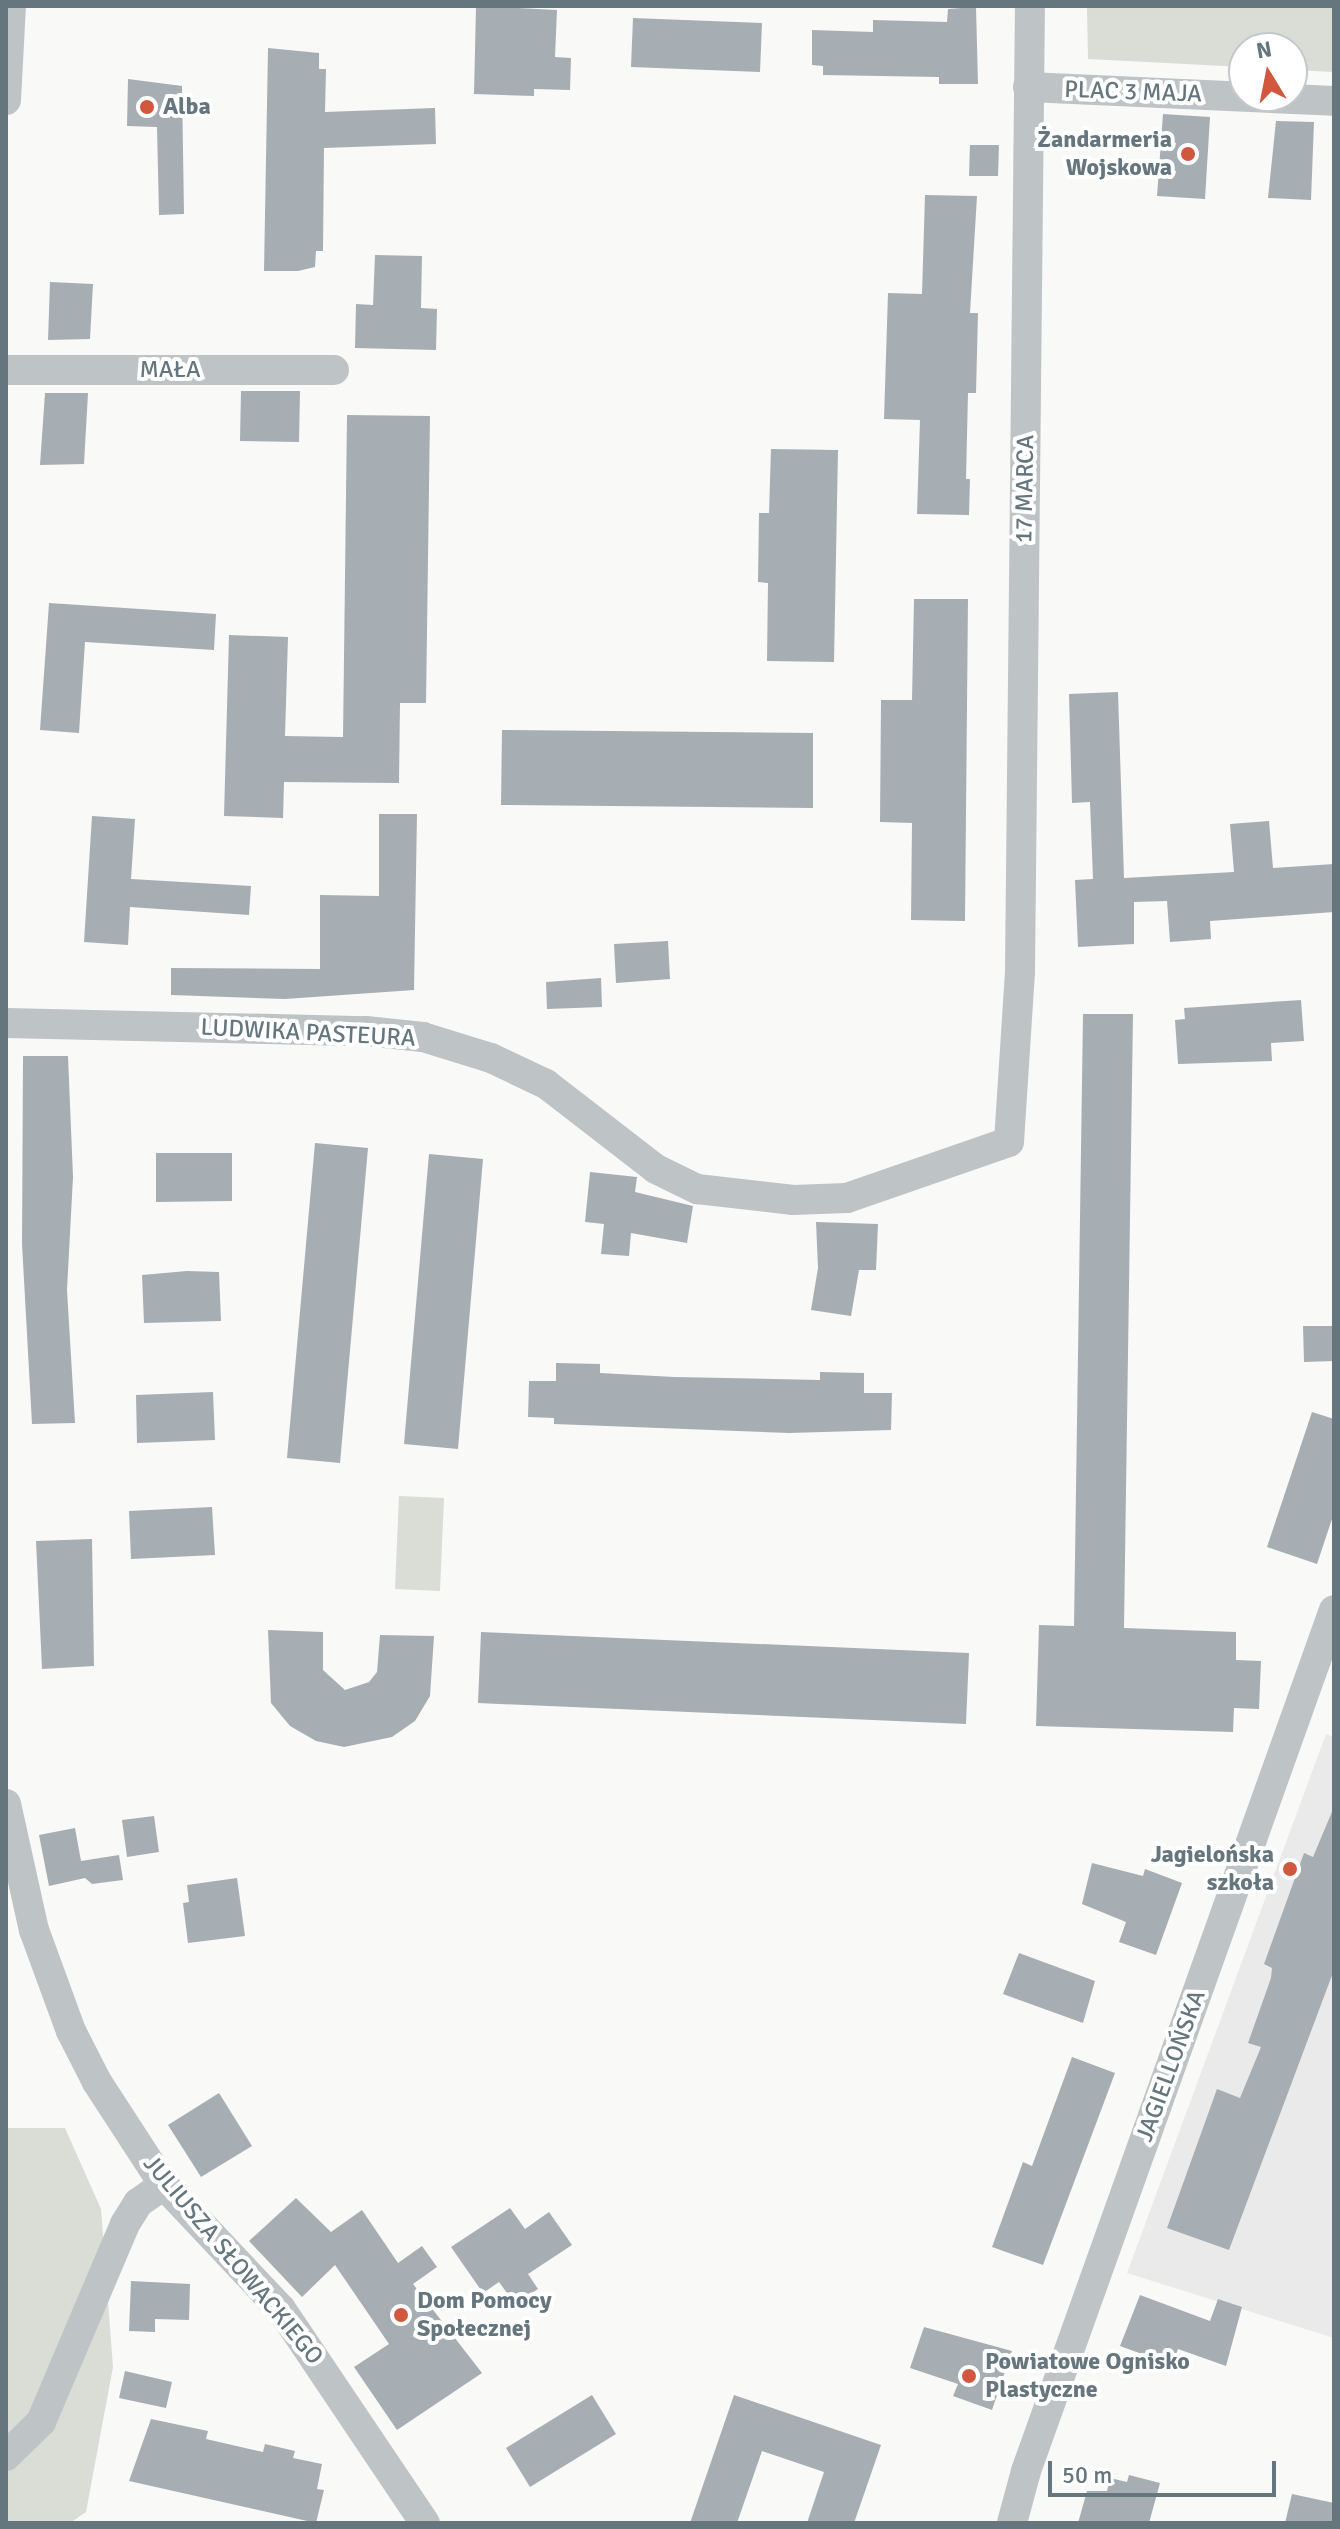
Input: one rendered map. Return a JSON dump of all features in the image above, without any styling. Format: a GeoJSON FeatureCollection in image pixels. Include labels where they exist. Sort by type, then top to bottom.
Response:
{"type":"FeatureCollection","features":[{"type":"Feature","properties":{"kind":"street"},"geometry":{"type":"LineString","coordinates":[[6,100],[11,6]]}},
{"type":"Feature","properties":{"kind":"street","name":"17 MARCA"},"geometry":{"type":"LineString","coordinates":[[1020,971],[1030,6]]}},
{"type":"Feature","properties":{"kind":"street","name":"PLAC 3 MAJA"},"geometry":{"type":"LineString","coordinates":[[1028,87],[1334,101]]}},
{"type":"Feature","properties":{"kind":"street","name":"MAŁA"},"geometry":{"type":"LineString","coordinates":[[6,370],[334,370]]}},
{"type":"Feature","properties":{"kind":"street","name":"LUDWIKA PASTEURA"},"geometry":{"type":"LineString","coordinates":[[6,1023],[366,1031],[423,1037],[491,1058],[546,1084],[679,1182],[706,1190],[831,1200],[867,1193],[1009,1142],[1020,971]]}},
{"type":"Feature","properties":{"kind":"street","name":"JAGIELLOŃSKA"},"geometry":{"type":"LineString","coordinates":[[1012,2523],[1026,2471],[1334,1610]]}},
{"type":"Feature","properties":{"kind":"street","name":"JULIUSZA SŁOWACKIEGO"},"geometry":{"type":"LineString","coordinates":[[6,1804],[34,1930],[71,2031],[97,2082],[164,2185],[281,2309],[425,2523]]}},
{"type":"Feature","properties":{"kind":"street"},"geometry":{"type":"LineString","coordinates":[[6,2456],[41,2422],[125,2224],[138,2203],[164,2185]]}},
{"type":"Feature","properties":{"kind":"shaded area"},"geometry":{"type":"Polygon","coordinates":[[[1087,6],[1334,6],[1334,72],[1308,71],[1308,32],[1228,32],[1228,66],[1088,59],[1087,6]]]}},
{"type":"Feature","properties":{"kind":"shaded area"},"geometry":{"type":"Polygon","coordinates":[[[399,1496],[444,1498],[440,1591],[395,1589],[399,1496]]]}},
{"type":"Feature","properties":{"kind":"shaded area"},"geometry":{"type":"Polygon","coordinates":[[[1326,1734],[1334,1737],[1334,2338],[1127,2273],[1326,1734]]]}},
{"type":"Feature","properties":{"kind":"shaded area"},"geometry":{"type":"Polygon","coordinates":[[[6,2128],[65,2128],[101,2209],[113,2367],[86,2512],[70,2523],[6,2523],[6,2128]]]}},
{"type":"Feature","properties":{"kind":"building"},"geometry":{"type":"Polygon","coordinates":[[[476,6],[557,10],[555,57],[571,58],[570,90],[534,89],[534,96],[474,94],[476,6]]]}},
{"type":"Feature","properties":{"kind":"building"},"geometry":{"type":"Polygon","coordinates":[[[976,7],[978,84],[939,84],[939,77],[823,75],[823,66],[812,65],[812,30],[873,32],[873,20],[947,22],[948,9],[976,7]]]}},
{"type":"Feature","properties":{"kind":"building"},"geometry":{"type":"Polygon","coordinates":[[[633,18],[762,23],[760,72],[631,67],[633,18]]]}},
{"type":"Feature","properties":{"kind":"building"},"geometry":{"type":"Polygon","coordinates":[[[268,48],[319,53],[319,69],[326,69],[325,112],[435,108],[436,144],[324,148],[323,251],[316,251],[315,267],[298,271],[264,271],[268,48]]]}},
{"type":"Feature","properties":{"kind":"building"},"geometry":{"type":"Polygon","coordinates":[[[128,79],[182,86],[184,214],[159,215],[157,127],[127,126],[128,79]]]}},
{"type":"Feature","properties":{"kind":"building"},"geometry":{"type":"Polygon","coordinates":[[[1163,114],[1210,117],[1205,199],[1157,196],[1163,114]]]}},
{"type":"Feature","properties":{"kind":"building"},"geometry":{"type":"Polygon","coordinates":[[[1276,121],[1314,122],[1311,200],[1268,198],[1276,121]]]}},
{"type":"Feature","properties":{"kind":"building"},"geometry":{"type":"Polygon","coordinates":[[[970,145],[999,145],[998,176],[969,176],[970,145]]]}},
{"type":"Feature","properties":{"kind":"building"},"geometry":{"type":"Polygon","coordinates":[[[925,195],[977,196],[970,313],[978,313],[976,393],[968,393],[966,479],[970,479],[969,515],[917,514],[920,420],[884,419],[888,293],[922,294],[925,195]]]}},
{"type":"Feature","properties":{"kind":"building"},"geometry":{"type":"Polygon","coordinates":[[[375,255],[422,256],[421,308],[437,309],[436,350],[355,348],[356,304],[373,305],[375,255]]]}},
{"type":"Feature","properties":{"kind":"building"},"geometry":{"type":"Polygon","coordinates":[[[50,282],[93,284],[90,339],[48,340],[50,282]]]}},
{"type":"Feature","properties":{"kind":"building"},"geometry":{"type":"Polygon","coordinates":[[[241,391],[300,391],[299,442],[240,441],[241,391]]]}},
{"type":"Feature","properties":{"kind":"building"},"geometry":{"type":"Polygon","coordinates":[[[45,393],[88,393],[84,464],[40,465],[45,393]]]}},
{"type":"Feature","properties":{"kind":"building"},"geometry":{"type":"Polygon","coordinates":[[[347,415],[430,416],[426,703],[400,703],[399,783],[284,782],[283,818],[224,816],[229,635],[288,637],[285,736],[343,737],[347,415]]]}},
{"type":"Feature","properties":{"kind":"building"},"geometry":{"type":"Polygon","coordinates":[[[771,449],[838,450],[834,662],[767,661],[768,583],[758,582],[759,513],[769,513],[771,449]]]}},
{"type":"Feature","properties":{"kind":"building"},"geometry":{"type":"Polygon","coordinates":[[[914,599],[968,599],[965,921],[911,920],[912,823],[880,822],[881,700],[912,700],[914,599]]]}},
{"type":"Feature","properties":{"kind":"building"},"geometry":{"type":"Polygon","coordinates":[[[49,603],[216,614],[214,650],[85,642],[79,733],[40,730],[49,603]]]}},
{"type":"Feature","properties":{"kind":"building"},"geometry":{"type":"Polygon","coordinates":[[[1118,692],[1124,878],[1234,872],[1230,824],[1269,821],[1273,868],[1334,864],[1334,912],[1210,921],[1211,939],[1170,942],[1167,901],[1134,902],[1134,944],[1078,947],[1075,880],[1093,879],[1090,802],[1072,803],[1069,694],[1118,692]]]}},
{"type":"Feature","properties":{"kind":"building"},"geometry":{"type":"Polygon","coordinates":[[[502,730],[813,733],[813,808],[501,805],[502,730]]]}},
{"type":"Feature","properties":{"kind":"building"},"geometry":{"type":"Polygon","coordinates":[[[379,814],[417,814],[414,990],[285,999],[171,995],[171,968],[320,969],[320,895],[379,896],[379,814]]]}},
{"type":"Feature","properties":{"kind":"building"},"geometry":{"type":"Polygon","coordinates":[[[92,816],[135,819],[131,879],[251,886],[249,915],[130,907],[128,945],[84,942],[92,816]]]}},
{"type":"Feature","properties":{"kind":"building"},"geometry":{"type":"Polygon","coordinates":[[[668,941],[670,979],[616,983],[614,944],[668,941]]]}},
{"type":"Feature","properties":{"kind":"building"},"geometry":{"type":"Polygon","coordinates":[[[601,978],[602,1007],[547,1009],[546,982],[601,978]]]}},
{"type":"Feature","properties":{"kind":"building"},"geometry":{"type":"Polygon","coordinates":[[[1301,1000],[1304,1041],[1271,1043],[1272,1061],[1178,1064],[1175,1020],[1185,1019],[1184,1008],[1301,1000]]]}},
{"type":"Feature","properties":{"kind":"building"},"geometry":{"type":"Polygon","coordinates":[[[1083,1014],[1133,1014],[1124,1628],[1236,1632],[1236,1660],[1261,1661],[1259,1709],[1234,1708],[1233,1732],[1036,1726],[1039,1625],[1074,1626],[1083,1014]]]}},
{"type":"Feature","properties":{"kind":"building"},"geometry":{"type":"Polygon","coordinates":[[[23,1056],[68,1056],[73,1177],[67,1290],[75,1423],[32,1424],[22,1244],[23,1056]]]}},
{"type":"Feature","properties":{"kind":"building"},"geometry":{"type":"Polygon","coordinates":[[[315,1143],[368,1148],[340,1463],[287,1458],[315,1143]]]}},
{"type":"Feature","properties":{"kind":"building"},"geometry":{"type":"Polygon","coordinates":[[[156,1153],[232,1153],[232,1201],[156,1202],[156,1153]]]}},
{"type":"Feature","properties":{"kind":"building"},"geometry":{"type":"Polygon","coordinates":[[[429,1154],[483,1159],[458,1449],[404,1444],[429,1154]]]}},
{"type":"Feature","properties":{"kind":"building"},"geometry":{"type":"Polygon","coordinates":[[[590,1172],[637,1177],[635,1192],[693,1206],[687,1243],[631,1233],[629,1256],[601,1254],[604,1224],[585,1222],[590,1172]]]}},
{"type":"Feature","properties":{"kind":"building"},"geometry":{"type":"Polygon","coordinates":[[[816,1222],[878,1224],[876,1270],[859,1270],[851,1316],[811,1310],[818,1268],[816,1222]]]}},
{"type":"Feature","properties":{"kind":"building"},"geometry":{"type":"Polygon","coordinates":[[[219,1272],[221,1321],[144,1323],[142,1275],[219,1272]]]}},
{"type":"Feature","properties":{"kind":"building"},"geometry":{"type":"Polygon","coordinates":[[[1303,1326],[1334,1326],[1334,1361],[1304,1362],[1303,1326]]]}},
{"type":"Feature","properties":{"kind":"building"},"geometry":{"type":"Polygon","coordinates":[[[556,1363],[600,1364],[600,1373],[674,1377],[820,1380],[820,1372],[864,1373],[864,1393],[892,1393],[891,1430],[789,1433],[554,1424],[554,1418],[528,1417],[529,1381],[556,1381],[556,1363]]]}},
{"type":"Feature","properties":{"kind":"building"},"geometry":{"type":"Polygon","coordinates":[[[213,1392],[215,1440],[137,1443],[136,1395],[213,1392]]]}},
{"type":"Feature","properties":{"kind":"building"},"geometry":{"type":"Polygon","coordinates":[[[1312,1412],[1334,1419],[1334,1513],[1317,1564],[1267,1547],[1312,1412]]]}},
{"type":"Feature","properties":{"kind":"building"},"geometry":{"type":"Polygon","coordinates":[[[212,1507],[215,1555],[131,1559],[129,1511],[212,1507]]]}},
{"type":"Feature","properties":{"kind":"building"},"geometry":{"type":"Polygon","coordinates":[[[92,1539],[94,1666],[42,1669],[36,1541],[92,1539]]]}},
{"type":"Feature","properties":{"kind":"building"},"geometry":{"type":"Polygon","coordinates":[[[268,1630],[323,1632],[323,1670],[345,1690],[369,1682],[377,1672],[380,1635],[434,1636],[430,1696],[415,1721],[392,1737],[344,1747],[316,1741],[290,1726],[271,1703],[268,1630]]]}},
{"type":"Feature","properties":{"kind":"building"},"geometry":{"type":"Polygon","coordinates":[[[481,1632],[969,1653],[966,1724],[478,1703],[481,1632]]]}},
{"type":"Feature","properties":{"kind":"building"},"geometry":{"type":"Polygon","coordinates":[[[1334,1807],[1334,1970],[1229,2250],[1167,2228],[1217,2089],[1240,2098],[1261,2047],[1248,2043],[1271,1978],[1272,1968],[1264,1964],[1304,1853],[1313,1857],[1334,1807]]]}},
{"type":"Feature","properties":{"kind":"building"},"geometry":{"type":"Polygon","coordinates":[[[154,1816],[159,1852],[127,1857],[122,1820],[154,1816]]]}},
{"type":"Feature","properties":{"kind":"building"},"geometry":{"type":"Polygon","coordinates":[[[75,1828],[81,1861],[119,1855],[123,1880],[92,1884],[85,1878],[49,1886],[39,1835],[75,1828]]]}},
{"type":"Feature","properties":{"kind":"building"},"geometry":{"type":"Polygon","coordinates":[[[1092,1863],[1143,1876],[1145,1869],[1182,1883],[1156,1955],[1119,1942],[1126,1922],[1082,1904],[1092,1863]]]}},
{"type":"Feature","properties":{"kind":"building"},"geometry":{"type":"Polygon","coordinates":[[[237,1878],[245,1936],[188,1943],[183,1903],[189,1902],[187,1885],[237,1878]]]}},
{"type":"Feature","properties":{"kind":"building"},"geometry":{"type":"Polygon","coordinates":[[[1019,1953],[1095,1981],[1083,2023],[1003,1994],[1019,1953]]]}},
{"type":"Feature","properties":{"kind":"building"},"geometry":{"type":"Polygon","coordinates":[[[1072,2057],[1115,2073],[1043,2265],[992,2247],[1023,2162],[1032,2166],[1072,2057]]]}},
{"type":"Feature","properties":{"kind":"building"},"geometry":{"type":"Polygon","coordinates":[[[219,2093],[252,2146],[201,2177],[168,2125],[219,2093]]]}},
{"type":"Feature","properties":{"kind":"building","name":"Dom Pomocy Społecznej"},"geometry":{"type":"Polygon","coordinates":[[[296,2198],[331,2232],[362,2210],[398,2263],[422,2246],[437,2267],[413,2284],[482,2373],[397,2430],[354,2367],[389,2344],[335,2265],[302,2297],[249,2241],[296,2198]]]}},
{"type":"Feature","properties":{"kind":"building"},"geometry":{"type":"Polygon","coordinates":[[[510,2208],[525,2229],[549,2212],[572,2245],[528,2274],[538,2289],[515,2304],[499,2282],[483,2293],[451,2247],[510,2208]]]}},
{"type":"Feature","properties":{"kind":"building"},"geometry":{"type":"Polygon","coordinates":[[[131,2281],[190,2284],[189,2320],[155,2319],[155,2332],[129,2331],[131,2281]]]}},
{"type":"Feature","properties":{"kind":"building"},"geometry":{"type":"Polygon","coordinates":[[[1140,2295],[1210,2321],[1218,2299],[1242,2307],[1226,2366],[1178,2349],[1172,2365],[1120,2346],[1140,2295]]]}},
{"type":"Feature","properties":{"kind":"building","name":"Powiatowe Ognisko Plastyczne"},"geometry":{"type":"Polygon","coordinates":[[[924,2327],[1012,2351],[992,2410],[953,2396],[958,2384],[910,2368],[924,2327]]]}},
{"type":"Feature","properties":{"kind":"building"},"geometry":{"type":"Polygon","coordinates":[[[125,2371],[172,2382],[166,2408],[119,2398],[125,2371]]]}},
{"type":"Feature","properties":{"kind":"building"},"geometry":{"type":"Polygon","coordinates":[[[592,2395],[616,2434],[530,2487],[506,2448],[592,2395]]]}},
{"type":"Feature","properties":{"kind":"building"},"geometry":{"type":"Polygon","coordinates":[[[734,2395],[881,2445],[854,2523],[807,2523],[824,2472],[762,2451],[737,2523],[690,2523],[734,2395]]]}},
{"type":"Feature","properties":{"kind":"building"},"geometry":{"type":"Polygon","coordinates":[[[151,2419],[208,2431],[206,2439],[263,2452],[265,2444],[295,2451],[293,2458],[322,2464],[317,2489],[324,2490],[316,2523],[129,2481],[151,2419]]]}},
{"type":"Feature","properties":{"kind":"building"},"geometry":{"type":"Polygon","coordinates":[[[1129,2475],[1160,2483],[1149,2523],[1078,2523],[1087,2491],[1107,2491],[1110,2478],[1127,2482],[1129,2475]]]}},
{"type":"Feature","properties":{"kind":"building"},"geometry":{"type":"Polygon","coordinates":[[[1292,2494],[1334,2503],[1334,2523],[1285,2523],[1292,2494]]]}},
{"type":"Feature","properties":{"kind":"place","name":"Alba"},"geometry":{"type":"Point","coordinates":[147,107]}},
{"type":"Feature","properties":{"kind":"place","name":"Żandarmeria Wojskowa"},"geometry":{"type":"Point","coordinates":[1188,154]}},
{"type":"Feature","properties":{"kind":"place","name":"Jagielońska szkoła"},"geometry":{"type":"Point","coordinates":[1290,1869]}},
{"type":"Feature","properties":{"kind":"place","name":"Dom Pomocy Społecznej"},"geometry":{"type":"Point","coordinates":[401,2315]}},
{"type":"Feature","properties":{"kind":"place","name":"Powiatowe Ognisko Plastyczne"},"geometry":{"type":"Point","coordinates":[969,2376]}}]}
